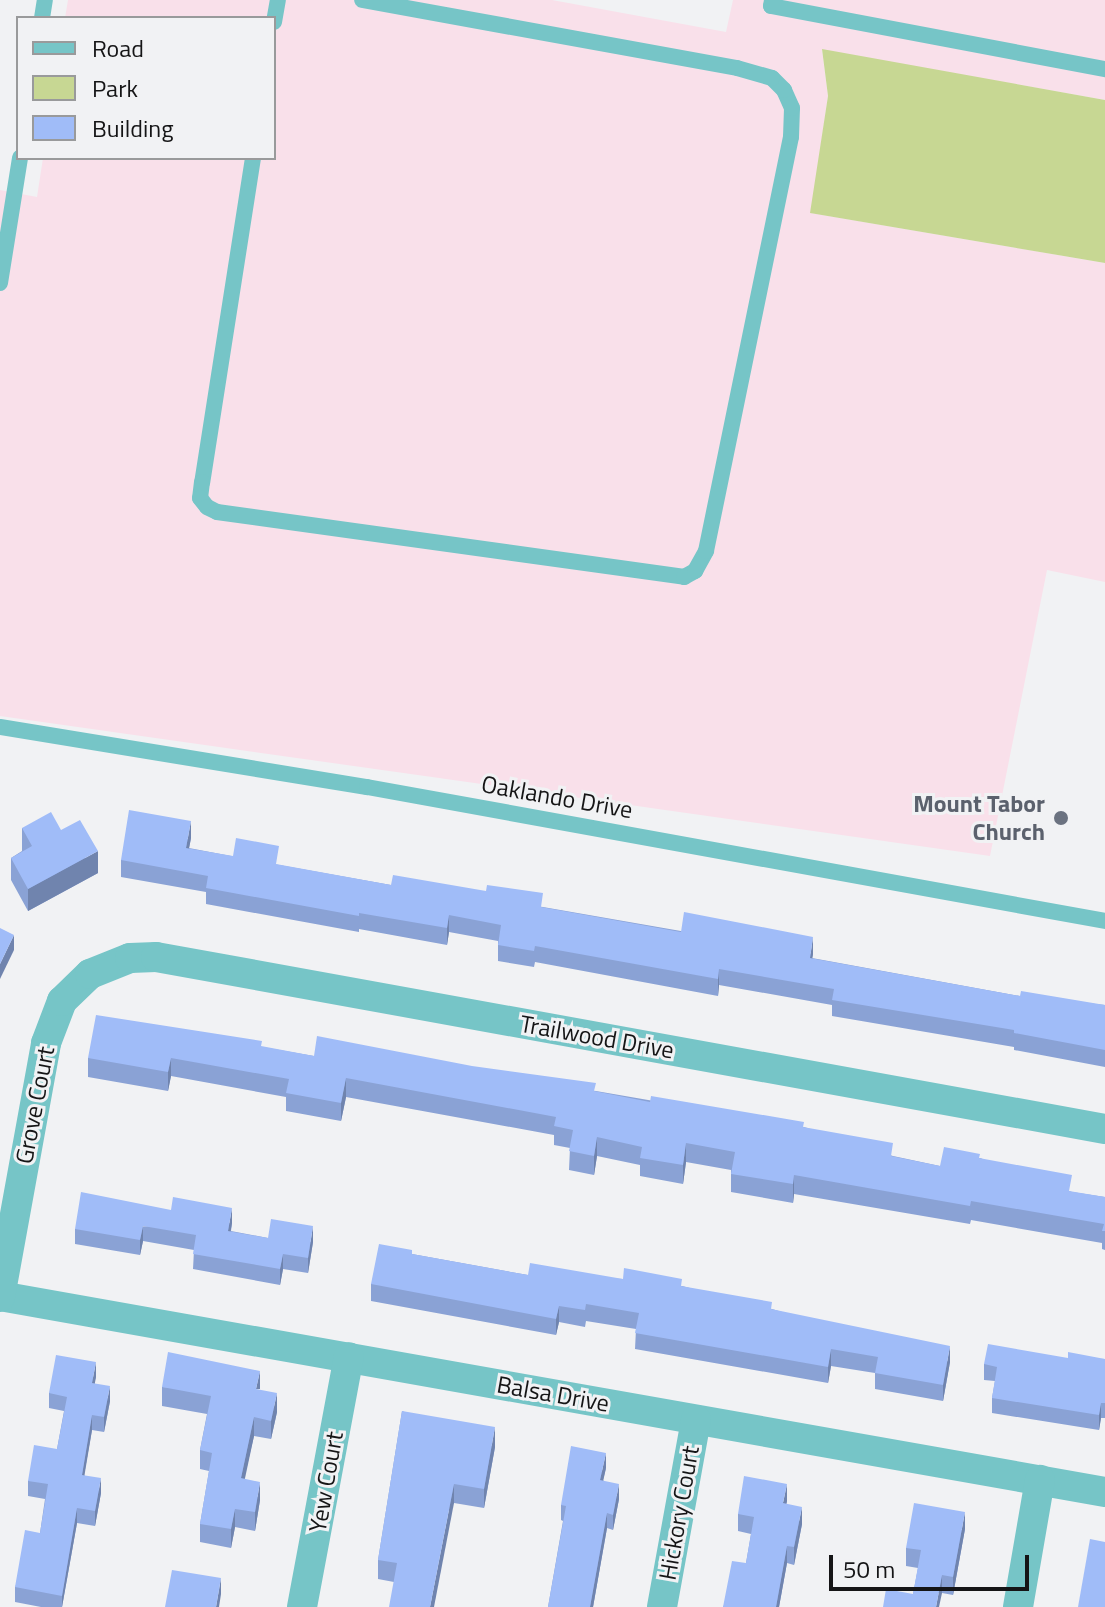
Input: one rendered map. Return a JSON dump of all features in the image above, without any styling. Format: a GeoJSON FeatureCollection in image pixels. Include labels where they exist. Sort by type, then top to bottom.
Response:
{"type":"FeatureCollection","features":[{"type":"Feature","properties":{"kind":"street","name":"Trailwood Drive"},"geometry":{"type":"LineString","coordinates":[[90,974],[130,958],[156,957],[1105,1129]]}},
{"type":"Feature","properties":{"kind":"street","name":"Grove Court"},"geometry":{"type":"LineString","coordinates":[[0,1296],[46,1043],[62,1001],[90,974]]}},
{"type":"Feature","properties":{"kind":"street","name":"Balsa Drive"},"geometry":{"type":"LineString","coordinates":[[0,1296],[1105,1492]]}},
{"type":"Feature","properties":{"kind":"street","name":"Yew Court"},"geometry":{"type":"LineString","coordinates":[[302,1607],[349,1357]]}},
{"type":"Feature","properties":{"kind":"street","name":"Hickory Court"},"geometry":{"type":"LineString","coordinates":[[662,1607],[696,1420]]}},
{"type":"Feature","properties":{"kind":"street"},"geometry":{"type":"LineString","coordinates":[[1018,1607],[1040,1480]]}},
{"type":"Feature","properties":{"kind":"lane"},"geometry":{"type":"LineString","coordinates":[[253,160],[202,482],[200,498],[207,507],[217,512],[684,577],[695,571],[706,551],[791,137],[792,108],[784,90],[772,78],[737,68],[362,0]]}},
{"type":"Feature","properties":{"kind":"lane"},"geometry":{"type":"LineString","coordinates":[[772,0],[771,6],[1105,69]]}},
{"type":"Feature","properties":{"kind":"lane"},"geometry":{"type":"LineString","coordinates":[[0,283],[20,160]]}},
{"type":"Feature","properties":{"kind":"lane","name":"Oaklando Drive"},"geometry":{"type":"LineString","coordinates":[[0,727],[367,787],[1105,921]]}},
{"type":"Feature","properties":{"kind":"shaded area"},"geometry":{"type":"Polygon","coordinates":[[[68,0],[552,0],[726,32],[733,0],[1105,0],[1105,100],[822,50],[828,96],[811,213],[1105,263],[1105,582],[1047,570],[990,856],[0,716],[0,190],[37,197],[43,160],[276,160],[276,16],[65,16],[68,0]]]}},
{"type":"Feature","properties":{"kind":"green space"},"geometry":{"type":"Polygon","coordinates":[[[822,49],[1105,100],[1105,263],[810,213],[828,96],[822,49]]]}},
{"type":"Feature","properties":{"kind":"building"},"geometry":{"type":"Polygon","coordinates":[[[129,810],[191,821],[186,848],[233,856],[236,838],[279,846],[276,864],[391,885],[393,875],[486,891],[487,885],[543,893],[541,907],[681,932],[684,912],[813,937],[810,958],[1020,996],[1021,991],[1105,1005],[1105,1050],[1014,1033],[1014,1030],[832,1000],[834,989],[719,969],[718,979],[535,946],[534,951],[498,945],[501,925],[449,915],[447,928],[359,913],[359,916],[206,888],[208,876],[121,860],[129,810]]]}},
{"type":"Feature","properties":{"kind":"building"},"geometry":{"type":"Polygon","coordinates":[[[51,812],[61,830],[80,820],[98,851],[28,889],[11,858],[32,846],[22,828],[51,812]]]}},
{"type":"Feature","properties":{"kind":"building"},"geometry":{"type":"Polygon","coordinates":[[[0,928],[14,935],[0,964],[0,928]]]}},
{"type":"Feature","properties":{"kind":"building"},"geometry":{"type":"Polygon","coordinates":[[[96,1015],[262,1041],[261,1046],[314,1056],[317,1036],[472,1066],[596,1083],[594,1091],[650,1102],[651,1096],[804,1122],[803,1127],[893,1143],[891,1156],[940,1166],[944,1147],[980,1154],[979,1158],[1072,1175],[1069,1191],[1105,1197],[1105,1231],[1102,1231],[1104,1224],[971,1201],[970,1206],[794,1175],[793,1184],[731,1174],[735,1152],[686,1143],[683,1165],[640,1158],[642,1147],[597,1137],[594,1156],[569,1151],[573,1130],[554,1126],[556,1117],[346,1078],[341,1103],[286,1093],[289,1079],[171,1058],[168,1072],[88,1058],[96,1015]]]}},
{"type":"Feature","properties":{"kind":"building"},"geometry":{"type":"Polygon","coordinates":[[[81,1192],[171,1210],[173,1197],[232,1208],[228,1231],[268,1238],[271,1219],[313,1226],[308,1258],[283,1254],[280,1269],[193,1254],[196,1235],[143,1226],[140,1240],[75,1229],[81,1192]]]}},
{"type":"Feature","properties":{"kind":"building"},"geometry":{"type":"Polygon","coordinates":[[[379,1244],[412,1250],[412,1254],[528,1275],[530,1263],[623,1279],[624,1268],[682,1279],[681,1286],[772,1302],[771,1309],[950,1346],[943,1385],[875,1373],[878,1357],[831,1349],[828,1367],[635,1333],[639,1313],[586,1304],[585,1310],[559,1306],[556,1319],[371,1284],[379,1244]]]}},
{"type":"Feature","properties":{"kind":"building"},"geometry":{"type":"Polygon","coordinates":[[[988,1344],[1068,1358],[1068,1352],[1105,1359],[1105,1403],[1101,1403],[1099,1415],[992,1398],[997,1367],[984,1364],[988,1344]]]}},
{"type":"Feature","properties":{"kind":"building"},"geometry":{"type":"Polygon","coordinates":[[[168,1352],[260,1371],[256,1389],[277,1393],[271,1421],[254,1417],[241,1478],[260,1482],[255,1512],[235,1509],[231,1529],[200,1524],[212,1453],[200,1450],[211,1396],[162,1387],[168,1352]]]}},
{"type":"Feature","properties":{"kind":"building"},"geometry":{"type":"Polygon","coordinates":[[[56,1355],[96,1362],[92,1383],[110,1386],[104,1417],[92,1415],[82,1475],[101,1478],[95,1511],[77,1508],[62,1596],[15,1587],[25,1530],[40,1533],[48,1484],[28,1481],[34,1445],[57,1449],[67,1397],[49,1393],[56,1355]]]}},
{"type":"Feature","properties":{"kind":"building"},"geometry":{"type":"Polygon","coordinates":[[[402,1411],[495,1427],[484,1489],[454,1484],[430,1607],[389,1607],[397,1563],[378,1560],[402,1411]]]}},
{"type":"Feature","properties":{"kind":"building"},"geometry":{"type":"Polygon","coordinates":[[[571,1446],[606,1453],[600,1480],[619,1484],[613,1515],[607,1513],[590,1607],[548,1607],[566,1506],[561,1505],[571,1446]]]}},
{"type":"Feature","properties":{"kind":"building"},"geometry":{"type":"Polygon","coordinates":[[[744,1476],[787,1484],[783,1503],[802,1507],[794,1547],[787,1546],[776,1607],[723,1607],[732,1561],[746,1563],[754,1517],[738,1514],[744,1476]]]}},
{"type":"Feature","properties":{"kind":"building"},"geometry":{"type":"Polygon","coordinates":[[[914,1503],[965,1512],[953,1577],[942,1575],[936,1607],[883,1607],[886,1589],[913,1594],[921,1550],[906,1548],[914,1503]]]}},
{"type":"Feature","properties":{"kind":"building"},"geometry":{"type":"Polygon","coordinates":[[[1090,1539],[1105,1542],[1105,1607],[1078,1607],[1090,1539]]]}},
{"type":"Feature","properties":{"kind":"building"},"geometry":{"type":"Polygon","coordinates":[[[172,1570],[221,1578],[216,1607],[165,1607],[172,1570]]]}},
{"type":"Feature","properties":{"kind":"place","name":"Mount Tabor Church"},"geometry":{"type":"Point","coordinates":[1061,818]}}]}
